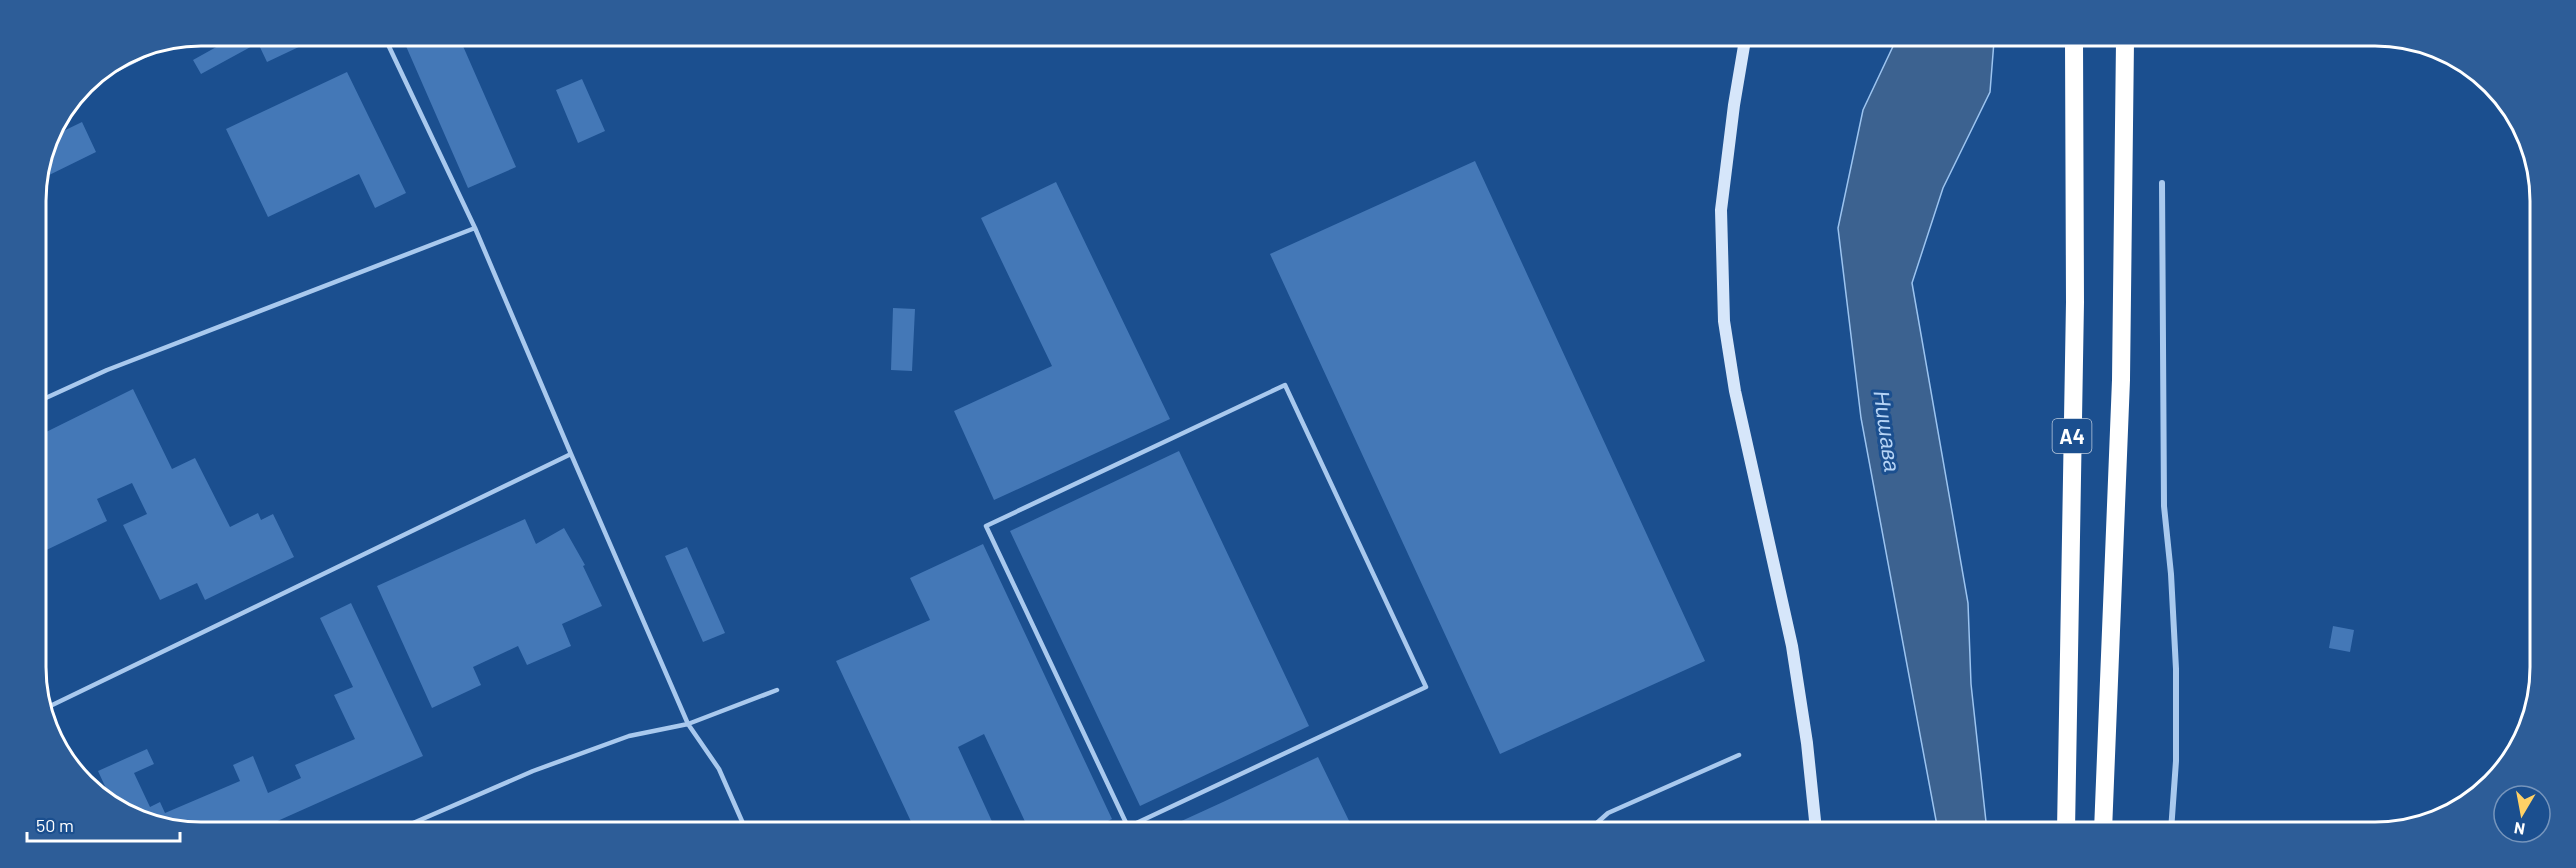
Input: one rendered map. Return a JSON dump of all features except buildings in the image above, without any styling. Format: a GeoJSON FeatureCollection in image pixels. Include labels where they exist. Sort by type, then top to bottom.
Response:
{"type":"FeatureCollection","features":[{"type":"Feature","properties":{"kind":"highway","name":"A4"},"geometry":{"type":"LineString","coordinates":[[2066,821],[2075,302],[2074,46]]}},
{"type":"Feature","properties":{"kind":"highway","name":"A4"},"geometry":{"type":"LineString","coordinates":[[2103,821],[2121,380],[2125,46]]}},
{"type":"Feature","properties":{"kind":"main road"},"geometry":{"type":"LineString","coordinates":[[1745,46],[1734,105],[1721,210],[1725,321],[1737,402],[1792,646],[1807,744],[1815,821]]}},
{"type":"Feature","properties":{"kind":"street"},"geometry":{"type":"LineString","coordinates":[[2162,183],[2164,506],[2171,574],[2176,669],[2176,761],[2172,821]]}},
{"type":"Feature","properties":{"kind":"lane"},"geometry":{"type":"LineString","coordinates":[[389,46],[475,228],[688,724],[719,769],[742,822]]}},
{"type":"Feature","properties":{"kind":"lane"},"geometry":{"type":"LineString","coordinates":[[47,398],[107,370],[475,228]]}},
{"type":"Feature","properties":{"kind":"lane"},"geometry":{"type":"LineString","coordinates":[[1123,822],[986,526],[1285,385],[1426,687],[1140,822]]}},
{"type":"Feature","properties":{"kind":"lane"},"geometry":{"type":"LineString","coordinates":[[52,705],[571,454]]}},
{"type":"Feature","properties":{"kind":"lane"},"geometry":{"type":"LineString","coordinates":[[416,822],[533,771],[618,740],[688,724],[777,690]]}},
{"type":"Feature","properties":{"kind":"lane"},"geometry":{"type":"LineString","coordinates":[[1599,821],[1608,813],[1739,755]]}},
{"type":"Feature","properties":{"kind":"water","name":"Нишава"},"geometry":{"type":"Polygon","coordinates":[[[1893,46],[1994,46],[1990,92],[1943,188],[1912,283],[1968,603],[1971,684],[1986,821],[1936,821],[1861,418],[1838,228],[1863,110],[1893,46]]]}}]}
